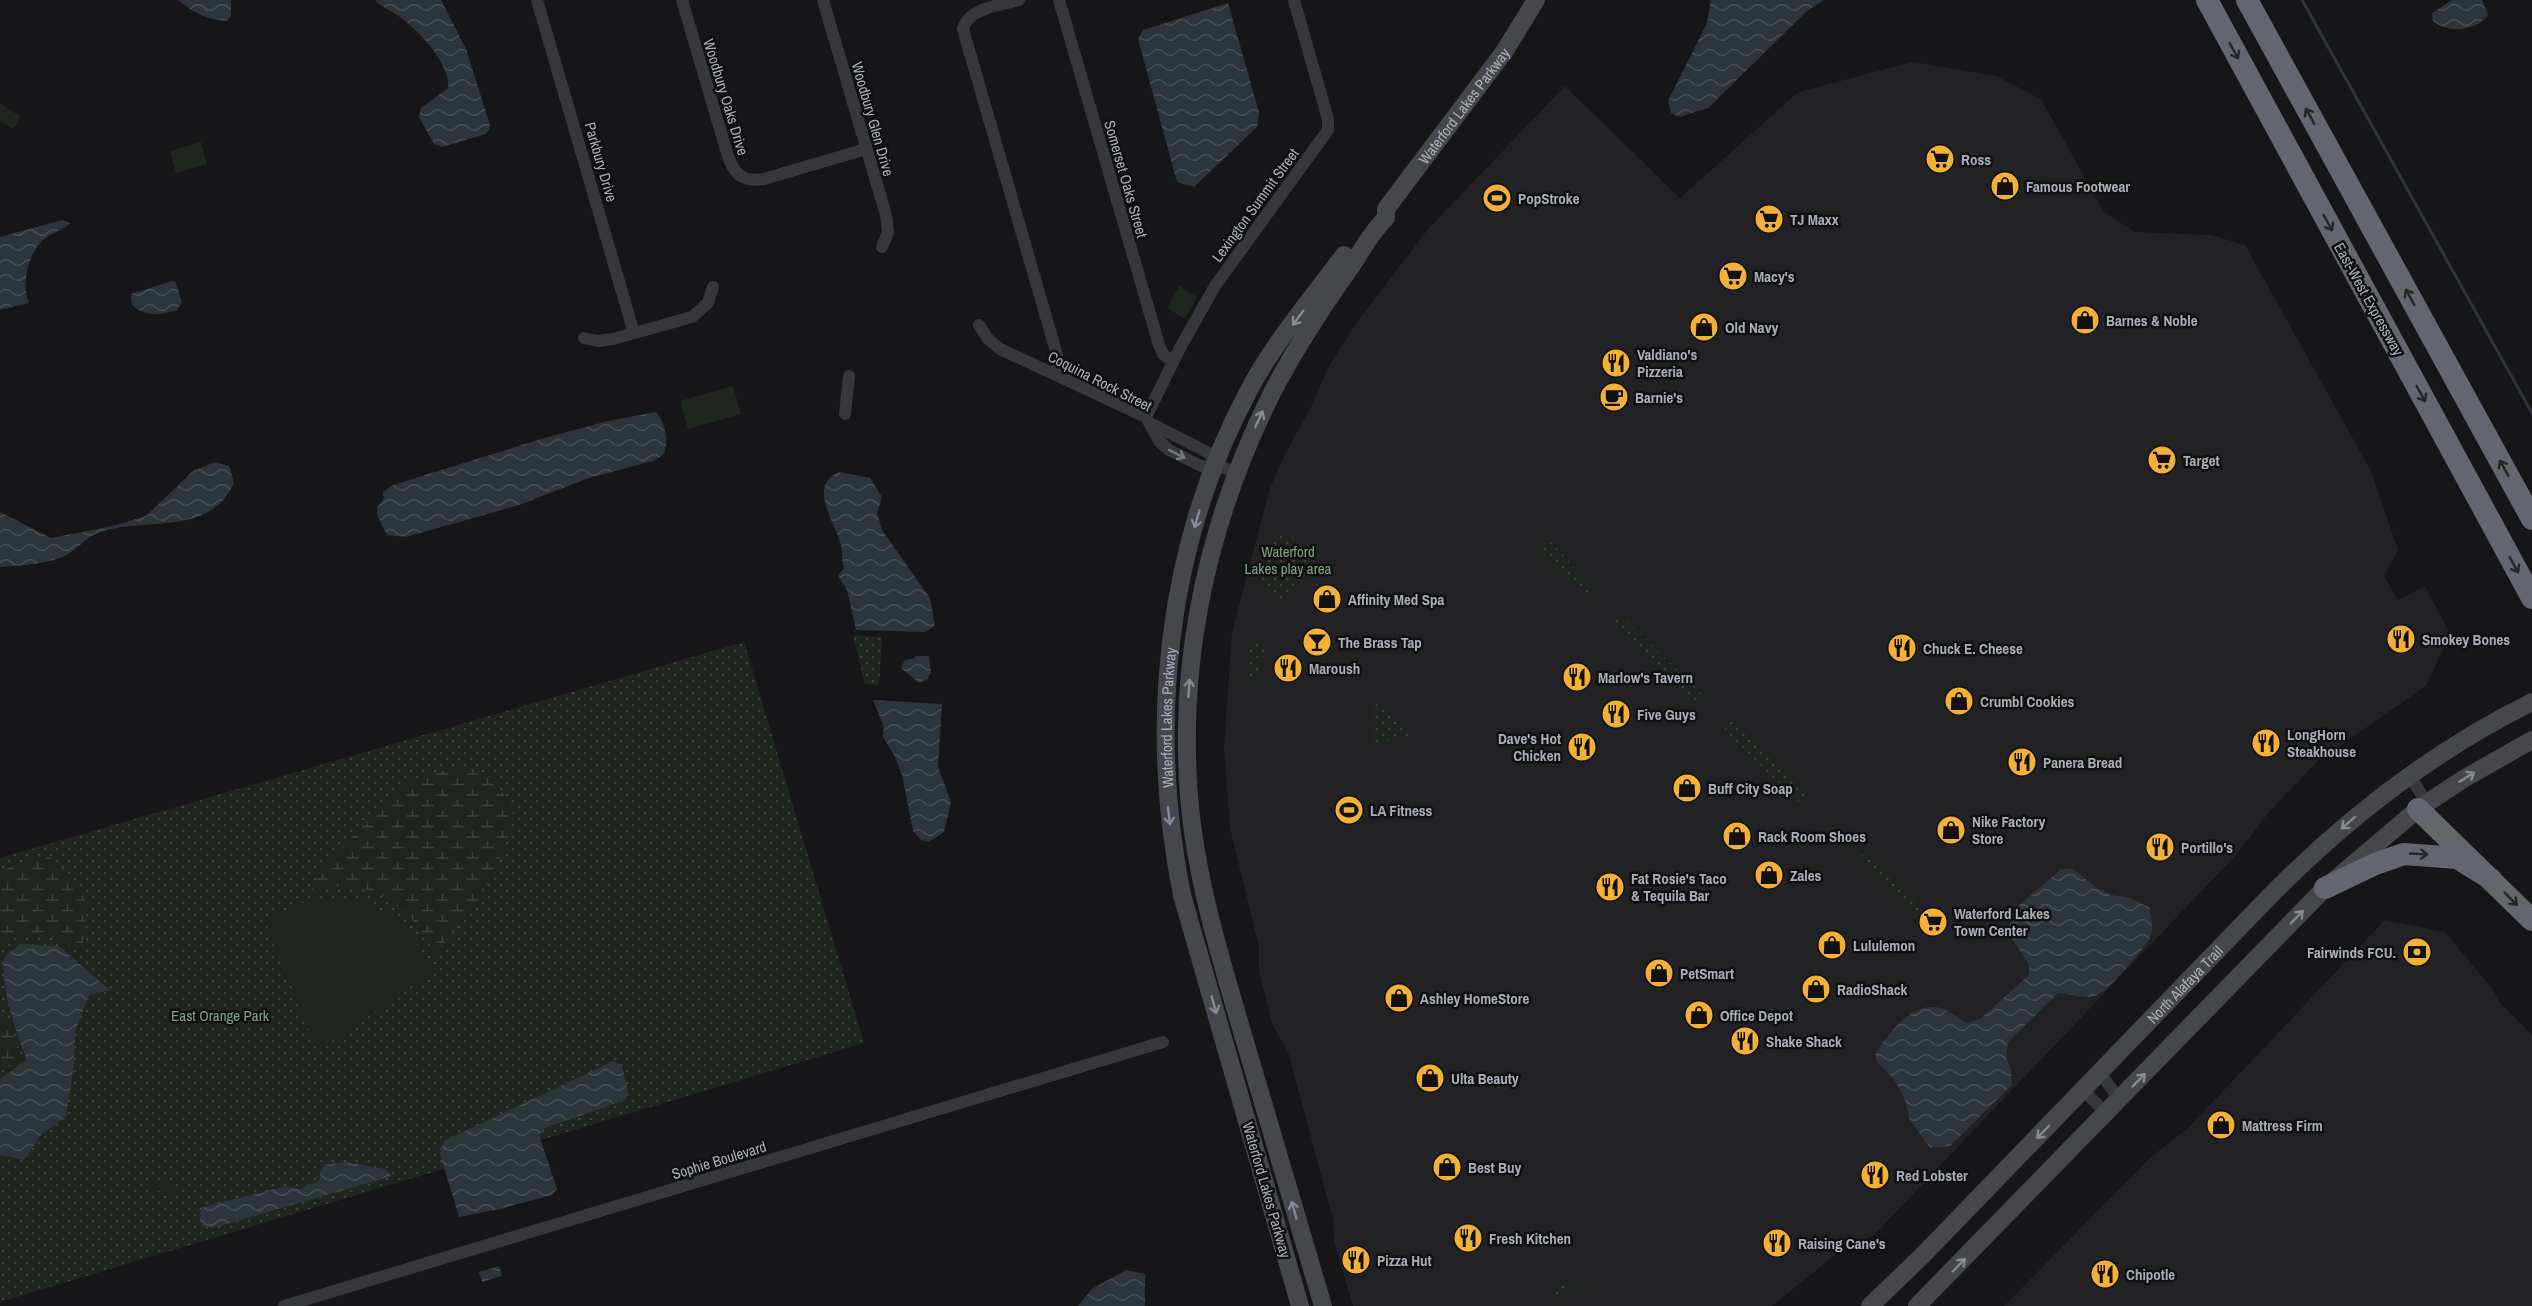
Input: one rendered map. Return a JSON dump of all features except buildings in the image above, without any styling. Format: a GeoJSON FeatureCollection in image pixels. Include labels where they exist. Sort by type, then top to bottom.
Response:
{"type":"FeatureCollection","features":[{"type":"Feature","properties":{"kind":"highway","name":"East-West Expressway"},"geometry":{"type":"LineString","coordinates":[[2206,0],[2532,598]]}},
{"type":"Feature","properties":{"kind":"highway"},"geometry":{"type":"LineString","coordinates":[[2247,0],[2532,519]]}},
{"type":"Feature","properties":{"kind":"highway"},"geometry":{"type":"LineString","coordinates":[[2423,806],[2532,920]]}},
{"type":"Feature","properties":{"kind":"highway"},"geometry":{"type":"LineString","coordinates":[[2325,888],[2375,864],[2404,854],[2457,858],[2491,879]]}},
{"type":"Feature","properties":{"kind":"street","name":"Parkbury Drive"},"geometry":{"type":"LineString","coordinates":[[537,0],[634,333]]}},
{"type":"Feature","properties":{"kind":"street","name":"Woodbury Oaks Drive"},"geometry":{"type":"LineString","coordinates":[[682,0],[727,153],[737,174],[749,180],[764,179],[866,149]]}},
{"type":"Feature","properties":{"kind":"street","name":"Woodbury Glen Drive"},"geometry":{"type":"LineString","coordinates":[[823,0],[887,224],[888,232],[882,247]]}},
{"type":"Feature","properties":{"kind":"street"},"geometry":{"type":"LineString","coordinates":[[1018,0],[971,15],[963,29],[1057,355],[1058,365],[1054,374]]}},
{"type":"Feature","properties":{"kind":"street","name":"Somerset Oaks Street"},"geometry":{"type":"LineString","coordinates":[[1059,0],[1159,345],[1163,354],[1173,362]]}},
{"type":"Feature","properties":{"kind":"street","name":"Lexington Summit Street"},"geometry":{"type":"LineString","coordinates":[[1148,420],[1173,362],[1223,274],[1328,130],[1328,119],[1294,0]]}},
{"type":"Feature","properties":{"kind":"street","name":"Waterford Lakes Parkway"},"geometry":{"type":"LineString","coordinates":[[1323,1306],[1209,916],[1194,837],[1187,747],[1190,676],[1199,606],[1215,537],[1236,473],[1288,363],[1328,299],[1386,218],[1386,209],[1504,52],[1536,0]]}},
{"type":"Feature","properties":{"kind":"street","name":"Waterford Lakes Parkway"},"geometry":{"type":"LineString","coordinates":[[1300,1306],[1182,895],[1168,804],[1165,747],[1167,684],[1176,606],[1192,537],[1216,464],[1240,408],[1261,371],[1372,215],[1377,210],[1386,209]]}},
{"type":"Feature","properties":{"kind":"street"},"geometry":{"type":"LineString","coordinates":[[584,338],[605,340],[698,314],[708,303],[713,287]]}},
{"type":"Feature","properties":{"kind":"street","name":"Coquina Rock Street"},"geometry":{"type":"LineString","coordinates":[[979,326],[993,345],[1148,420],[1159,441],[1169,450],[1203,467],[1216,464],[1236,473]]}},
{"type":"Feature","properties":{"kind":"street"},"geometry":{"type":"LineString","coordinates":[[845,414],[849,376]]}},
{"type":"Feature","properties":{"kind":"street","name":"North Alafaya Trail"},"geometry":{"type":"LineString","coordinates":[[1870,1306],[1923,1256],[2293,873],[2357,815],[2409,775],[2481,729],[2532,702]]}},
{"type":"Feature","properties":{"kind":"street"},"geometry":{"type":"LineString","coordinates":[[1917,1306],[2325,888],[2423,806],[2532,740]]}},
{"type":"Feature","properties":{"kind":"street"},"geometry":{"type":"LineString","coordinates":[[1165,747],[1187,747]]}},
{"type":"Feature","properties":{"kind":"street"},"geometry":{"type":"LineString","coordinates":[[2409,775],[2423,806]]}},
{"type":"Feature","properties":{"kind":"street"},"geometry":{"type":"LineString","coordinates":[[2394,786],[2423,806]]}},
{"type":"Feature","properties":{"kind":"street","name":"Sophie Boulevard"},"geometry":{"type":"LineString","coordinates":[[284,1306],[1163,1042]]}},
{"type":"Feature","properties":{"kind":"street"},"geometry":{"type":"LineString","coordinates":[[2100,1073],[2119,1099]]}},
{"type":"Feature","properties":{"kind":"street"},"geometry":{"type":"LineString","coordinates":[[2084,1091],[2106,1113]]}},
{"type":"Feature","properties":{"kind":"street"},"geometry":{"type":"LineString","coordinates":[[1274,1217],[1288,1231],[1309,1306]]}},
{"type":"Feature","properties":{"kind":"shaded area","name":"Waterford Lakes Town Center"},"geometry":{"type":"Polygon","coordinates":[[[1913,62],[1996,76],[2041,99],[2104,212],[2135,232],[2211,235],[2245,245],[2371,471],[2398,550],[2384,576],[2398,600],[2425,586],[2450,634],[2426,686],[2318,761],[2270,811],[2236,855],[1874,1235],[1836,1254],[1772,1306],[1353,1306],[1334,1241],[1333,1219],[1288,1052],[1272,1024],[1259,972],[1259,947],[1230,828],[1224,747],[1232,632],[1270,488],[1282,460],[1311,407],[1329,366],[1357,322],[1429,228],[1565,86],[1680,198],[1798,92],[1913,62]]]}},
{"type":"Feature","properties":{"kind":"shaded area"},"geometry":{"type":"Polygon","coordinates":[[[2385,920],[2445,932],[2494,991],[2499,1002],[2532,1035],[2532,1306],[2004,1306],[2151,1157],[2188,1128],[2385,920]]]}},
{"type":"Feature","properties":{"kind":"green space"},"geometry":{"type":"Polygon","coordinates":[[[0,103],[21,117],[13,129],[0,121],[0,103]]]}},
{"type":"Feature","properties":{"kind":"green space"},"geometry":{"type":"Polygon","coordinates":[[[201,142],[207,164],[176,173],[170,151],[201,142]]]}},
{"type":"Feature","properties":{"kind":"green space"},"geometry":{"type":"Polygon","coordinates":[[[1179,286],[1197,297],[1185,319],[1167,308],[1179,286]]]}},
{"type":"Feature","properties":{"kind":"green space"},"geometry":{"type":"Polygon","coordinates":[[[733,386],[741,414],[688,429],[680,401],[733,386]]]}},
{"type":"Feature","properties":{"kind":"green space","name":"Waterford Lakes play area"},"geometry":{"type":"Polygon","coordinates":[[[1290,534],[1314,560],[1282,600],[1260,587],[1274,535],[1290,534]]]}},
{"type":"Feature","properties":{"kind":"green space"},"geometry":{"type":"Polygon","coordinates":[[[1546,537],[1595,589],[1595,596],[1589,595],[1549,563],[1536,549],[1546,537]]]}},
{"type":"Feature","properties":{"kind":"green space"},"geometry":{"type":"Polygon","coordinates":[[[1618,616],[1623,616],[1705,697],[1700,703],[1694,700],[1616,624],[1618,616]]]}},
{"type":"Feature","properties":{"kind":"green space"},"geometry":{"type":"Polygon","coordinates":[[[853,635],[882,637],[879,685],[865,684],[853,635]]]}},
{"type":"Feature","properties":{"kind":"green space","name":"East Orange Park"},"geometry":{"type":"Polygon","coordinates":[[[744,642],[864,1043],[0,1302],[0,858],[744,642]]]}},
{"type":"Feature","properties":{"kind":"green space"},"geometry":{"type":"Polygon","coordinates":[[[1252,642],[1264,646],[1265,650],[1254,683],[1246,682],[1249,644],[1252,642]]]}},
{"type":"Feature","properties":{"kind":"green space"},"geometry":{"type":"Polygon","coordinates":[[[1372,703],[1379,705],[1410,735],[1373,745],[1372,703]]]}},
{"type":"Feature","properties":{"kind":"green space"},"geometry":{"type":"Polygon","coordinates":[[[1733,722],[1809,797],[1806,804],[1802,805],[1725,731],[1726,723],[1733,722]]]}},
{"type":"Feature","properties":{"kind":"green space"},"geometry":{"type":"Polygon","coordinates":[[[458,767],[477,769],[493,779],[513,807],[512,828],[492,877],[469,915],[434,954],[420,929],[410,918],[387,899],[374,892],[342,886],[310,893],[322,868],[400,788],[422,776],[458,767]]]}},
{"type":"Feature","properties":{"kind":"green space"},"geometry":{"type":"Polygon","coordinates":[[[1825,825],[1828,825],[1857,852],[1878,864],[1933,918],[1933,924],[1925,926],[1825,828],[1825,825]]]}},
{"type":"Feature","properties":{"kind":"green space"},"geometry":{"type":"Polygon","coordinates":[[[48,857],[66,871],[88,904],[81,955],[63,942],[40,934],[18,936],[8,941],[0,950],[0,870],[48,857]]]}},
{"type":"Feature","properties":{"kind":"green space"},"geometry":{"type":"Polygon","coordinates":[[[311,900],[364,901],[402,923],[435,970],[322,1048],[316,1047],[264,919],[311,900]]]}},
{"type":"Feature","properties":{"kind":"green space"},"geometry":{"type":"Polygon","coordinates":[[[0,1012],[12,1029],[21,1054],[16,1062],[0,1070],[0,1012]]]}},
{"type":"Feature","properties":{"kind":"green space"},"geometry":{"type":"Polygon","coordinates":[[[156,1178],[179,1190],[175,1199],[151,1187],[156,1178]]]}},
{"type":"Feature","properties":{"kind":"green space"},"geometry":{"type":"Polygon","coordinates":[[[1575,1280],[1585,1284],[1586,1292],[1582,1293],[1579,1284],[1558,1290],[1560,1299],[1554,1300],[1552,1292],[1559,1285],[1575,1280]]]}},
{"type":"Feature","properties":{"kind":"water"},"geometry":{"type":"Polygon","coordinates":[[[178,0],[231,0],[231,16],[227,21],[207,17],[178,0]]]}},
{"type":"Feature","properties":{"kind":"water"},"geometry":{"type":"Polygon","coordinates":[[[375,0],[441,0],[466,49],[489,122],[490,128],[486,134],[442,147],[434,144],[419,117],[421,108],[448,88],[444,68],[430,46],[412,27],[375,0]]]}},
{"type":"Feature","properties":{"kind":"water"},"geometry":{"type":"Polygon","coordinates":[[[1711,0],[1824,0],[1807,11],[1708,108],[1679,117],[1671,113],[1668,101],[1707,23],[1711,0]]]}},
{"type":"Feature","properties":{"kind":"water"},"geometry":{"type":"Polygon","coordinates":[[[2452,0],[2482,0],[2488,15],[2477,25],[2462,29],[2446,28],[2433,21],[2432,13],[2452,0]]]}},
{"type":"Feature","properties":{"kind":"water"},"geometry":{"type":"Polygon","coordinates":[[[1228,3],[1259,112],[1257,127],[1194,187],[1177,182],[1138,39],[1143,30],[1228,3]]]}},
{"type":"Feature","properties":{"kind":"water"},"geometry":{"type":"Polygon","coordinates":[[[62,220],[71,223],[42,241],[33,254],[26,279],[29,303],[0,310],[0,237],[62,220]]]}},
{"type":"Feature","properties":{"kind":"water"},"geometry":{"type":"Polygon","coordinates":[[[175,281],[182,302],[177,310],[153,314],[143,312],[132,305],[131,294],[175,281]]]}},
{"type":"Feature","properties":{"kind":"water"},"geometry":{"type":"Polygon","coordinates":[[[656,412],[664,427],[666,445],[663,455],[653,461],[589,478],[519,505],[406,537],[387,535],[377,515],[377,507],[384,499],[383,492],[393,485],[541,439],[608,421],[656,412]]]}},
{"type":"Feature","properties":{"kind":"water"},"geometry":{"type":"Polygon","coordinates":[[[215,462],[229,466],[234,483],[223,500],[208,512],[192,519],[116,528],[94,535],[72,552],[53,560],[0,567],[0,512],[51,538],[113,526],[146,516],[193,471],[215,462]]]}},
{"type":"Feature","properties":{"kind":"water"},"geometry":{"type":"Polygon","coordinates":[[[839,472],[870,478],[882,497],[877,513],[882,530],[930,598],[935,626],[925,632],[856,630],[847,590],[838,576],[844,568],[841,545],[824,495],[825,486],[830,478],[839,472]]]}},
{"type":"Feature","properties":{"kind":"water"},"geometry":{"type":"Polygon","coordinates":[[[915,656],[929,656],[931,674],[928,679],[919,683],[901,668],[905,660],[915,658],[915,656]]]}},
{"type":"Feature","properties":{"kind":"water"},"geometry":{"type":"Polygon","coordinates":[[[873,700],[942,704],[938,767],[951,802],[944,832],[929,842],[921,840],[913,831],[902,775],[883,737],[884,727],[873,700]]]}},
{"type":"Feature","properties":{"kind":"water"},"geometry":{"type":"Polygon","coordinates":[[[2061,869],[2073,869],[2097,888],[2111,895],[2130,898],[2149,907],[2151,935],[2126,969],[2095,996],[2058,993],[2008,1042],[2006,1058],[2011,1069],[2012,1085],[1950,1146],[1930,1148],[1909,1118],[1906,1102],[1894,1079],[1877,1062],[1875,1054],[1899,1023],[1915,1011],[1938,1007],[1967,1023],[1980,1019],[2029,975],[2029,965],[2013,940],[2009,919],[2016,908],[2061,869]]]}},
{"type":"Feature","properties":{"kind":"water"},"geometry":{"type":"Polygon","coordinates":[[[22,944],[58,946],[110,990],[89,995],[75,1032],[74,1065],[66,1116],[41,1135],[24,1160],[0,1155],[0,1079],[27,1060],[10,1010],[3,970],[5,957],[22,944]]]}},
{"type":"Feature","properties":{"kind":"water"},"geometry":{"type":"Polygon","coordinates":[[[613,1061],[622,1066],[628,1092],[625,1100],[545,1128],[539,1135],[557,1189],[552,1195],[459,1217],[440,1154],[444,1141],[613,1061]]]}},
{"type":"Feature","properties":{"kind":"water"},"geometry":{"type":"Polygon","coordinates":[[[344,1162],[385,1169],[392,1176],[213,1228],[202,1226],[199,1215],[203,1207],[287,1186],[299,1189],[319,1181],[323,1165],[344,1162]]]}},
{"type":"Feature","properties":{"kind":"water"},"geometry":{"type":"Polygon","coordinates":[[[499,1266],[502,1276],[482,1282],[479,1272],[499,1266]]]}},
{"type":"Feature","properties":{"kind":"water"},"geometry":{"type":"Polygon","coordinates":[[[1126,1270],[1145,1274],[1145,1306],[1078,1306],[1092,1289],[1126,1270]]]}},
{"type":"Feature","properties":{"kind":"waterway"},"geometry":{"type":"LineString","coordinates":[[2302,0],[2532,413]]}},
{"type":"Feature","properties":{"kind":"place","name":"Ross"},"geometry":{"type":"Point","coordinates":[1940,159]}},
{"type":"Feature","properties":{"kind":"place","name":"Famous Footwear"},"geometry":{"type":"Point","coordinates":[2005,186]}},
{"type":"Feature","properties":{"kind":"place","name":"PopStroke"},"geometry":{"type":"Point","coordinates":[1497,198]}},
{"type":"Feature","properties":{"kind":"place","name":"TJ Maxx"},"geometry":{"type":"Point","coordinates":[1769,219]}},
{"type":"Feature","properties":{"kind":"place","name":"Macy's"},"geometry":{"type":"Point","coordinates":[1733,276]}},
{"type":"Feature","properties":{"kind":"place","name":"Barnes & Noble"},"geometry":{"type":"Point","coordinates":[2085,320]}},
{"type":"Feature","properties":{"kind":"place","name":"Old Navy"},"geometry":{"type":"Point","coordinates":[1704,327]}},
{"type":"Feature","properties":{"kind":"place","name":"Valdiano's Pizzeria"},"geometry":{"type":"Point","coordinates":[1616,363]}},
{"type":"Feature","properties":{"kind":"place","name":"Barnie's"},"geometry":{"type":"Point","coordinates":[1614,397]}},
{"type":"Feature","properties":{"kind":"place","name":"Target"},"geometry":{"type":"Point","coordinates":[2162,460]}},
{"type":"Feature","properties":{"kind":"place","name":"Affinity Med Spa"},"geometry":{"type":"Point","coordinates":[1327,599]}},
{"type":"Feature","properties":{"kind":"place","name":"Smokey Bones"},"geometry":{"type":"Point","coordinates":[2401,639]}},
{"type":"Feature","properties":{"kind":"place","name":"The Brass Tap"},"geometry":{"type":"Point","coordinates":[1317,642]}},
{"type":"Feature","properties":{"kind":"place","name":"Chuck E. Cheese"},"geometry":{"type":"Point","coordinates":[1902,648]}},
{"type":"Feature","properties":{"kind":"place","name":"Maroush"},"geometry":{"type":"Point","coordinates":[1288,668]}},
{"type":"Feature","properties":{"kind":"place","name":"Marlow's Tavern"},"geometry":{"type":"Point","coordinates":[1577,677]}},
{"type":"Feature","properties":{"kind":"place","name":"Crumbl Cookies"},"geometry":{"type":"Point","coordinates":[1959,701]}},
{"type":"Feature","properties":{"kind":"place","name":"Five Guys"},"geometry":{"type":"Point","coordinates":[1616,714]}},
{"type":"Feature","properties":{"kind":"place","name":"LongHorn Steakhouse"},"geometry":{"type":"Point","coordinates":[2266,743]}},
{"type":"Feature","properties":{"kind":"place","name":"Dave's Hot Chicken"},"geometry":{"type":"Point","coordinates":[1582,747]}},
{"type":"Feature","properties":{"kind":"place","name":"Panera Bread"},"geometry":{"type":"Point","coordinates":[2022,762]}},
{"type":"Feature","properties":{"kind":"place","name":"Buff City Soap"},"geometry":{"type":"Point","coordinates":[1687,788]}},
{"type":"Feature","properties":{"kind":"place","name":"LA Fitness"},"geometry":{"type":"Point","coordinates":[1349,810]}},
{"type":"Feature","properties":{"kind":"place","name":"Nike Factory Store"},"geometry":{"type":"Point","coordinates":[1951,830]}},
{"type":"Feature","properties":{"kind":"place","name":"Rack Room Shoes"},"geometry":{"type":"Point","coordinates":[1737,836]}},
{"type":"Feature","properties":{"kind":"place","name":"Portillo's"},"geometry":{"type":"Point","coordinates":[2160,847]}},
{"type":"Feature","properties":{"kind":"place","name":"Zales"},"geometry":{"type":"Point","coordinates":[1769,875]}},
{"type":"Feature","properties":{"kind":"place","name":"Fat Rosie's Taco & Tequila Bar"},"geometry":{"type":"Point","coordinates":[1610,887]}},
{"type":"Feature","properties":{"kind":"place","name":"Waterford Lakes Town Center"},"geometry":{"type":"Point","coordinates":[1933,922]}},
{"type":"Feature","properties":{"kind":"place","name":"Lululemon"},"geometry":{"type":"Point","coordinates":[1832,945]}},
{"type":"Feature","properties":{"kind":"place","name":"Fairwinds FCU."},"geometry":{"type":"Point","coordinates":[2417,952]}},
{"type":"Feature","properties":{"kind":"place","name":"PetSmart"},"geometry":{"type":"Point","coordinates":[1659,973]}},
{"type":"Feature","properties":{"kind":"place","name":"RadioShack"},"geometry":{"type":"Point","coordinates":[1816,989]}},
{"type":"Feature","properties":{"kind":"place","name":"Ashley HomeStore"},"geometry":{"type":"Point","coordinates":[1399,998]}},
{"type":"Feature","properties":{"kind":"place","name":"Office Depot"},"geometry":{"type":"Point","coordinates":[1699,1015]}},
{"type":"Feature","properties":{"kind":"place","name":"Shake Shack"},"geometry":{"type":"Point","coordinates":[1745,1041]}},
{"type":"Feature","properties":{"kind":"place","name":"Ulta Beauty"},"geometry":{"type":"Point","coordinates":[1430,1078]}},
{"type":"Feature","properties":{"kind":"place","name":"Mattress Firm"},"geometry":{"type":"Point","coordinates":[2221,1125]}},
{"type":"Feature","properties":{"kind":"place","name":"Best Buy"},"geometry":{"type":"Point","coordinates":[1447,1167]}},
{"type":"Feature","properties":{"kind":"place","name":"Red Lobster"},"geometry":{"type":"Point","coordinates":[1875,1175]}},
{"type":"Feature","properties":{"kind":"place","name":"Fresh Kitchen"},"geometry":{"type":"Point","coordinates":[1468,1238]}},
{"type":"Feature","properties":{"kind":"place","name":"Raising Cane's"},"geometry":{"type":"Point","coordinates":[1777,1243]}},
{"type":"Feature","properties":{"kind":"place","name":"Pizza Hut"},"geometry":{"type":"Point","coordinates":[1356,1260]}},
{"type":"Feature","properties":{"kind":"place","name":"Chipotle"},"geometry":{"type":"Point","coordinates":[2105,1274]}}]}
